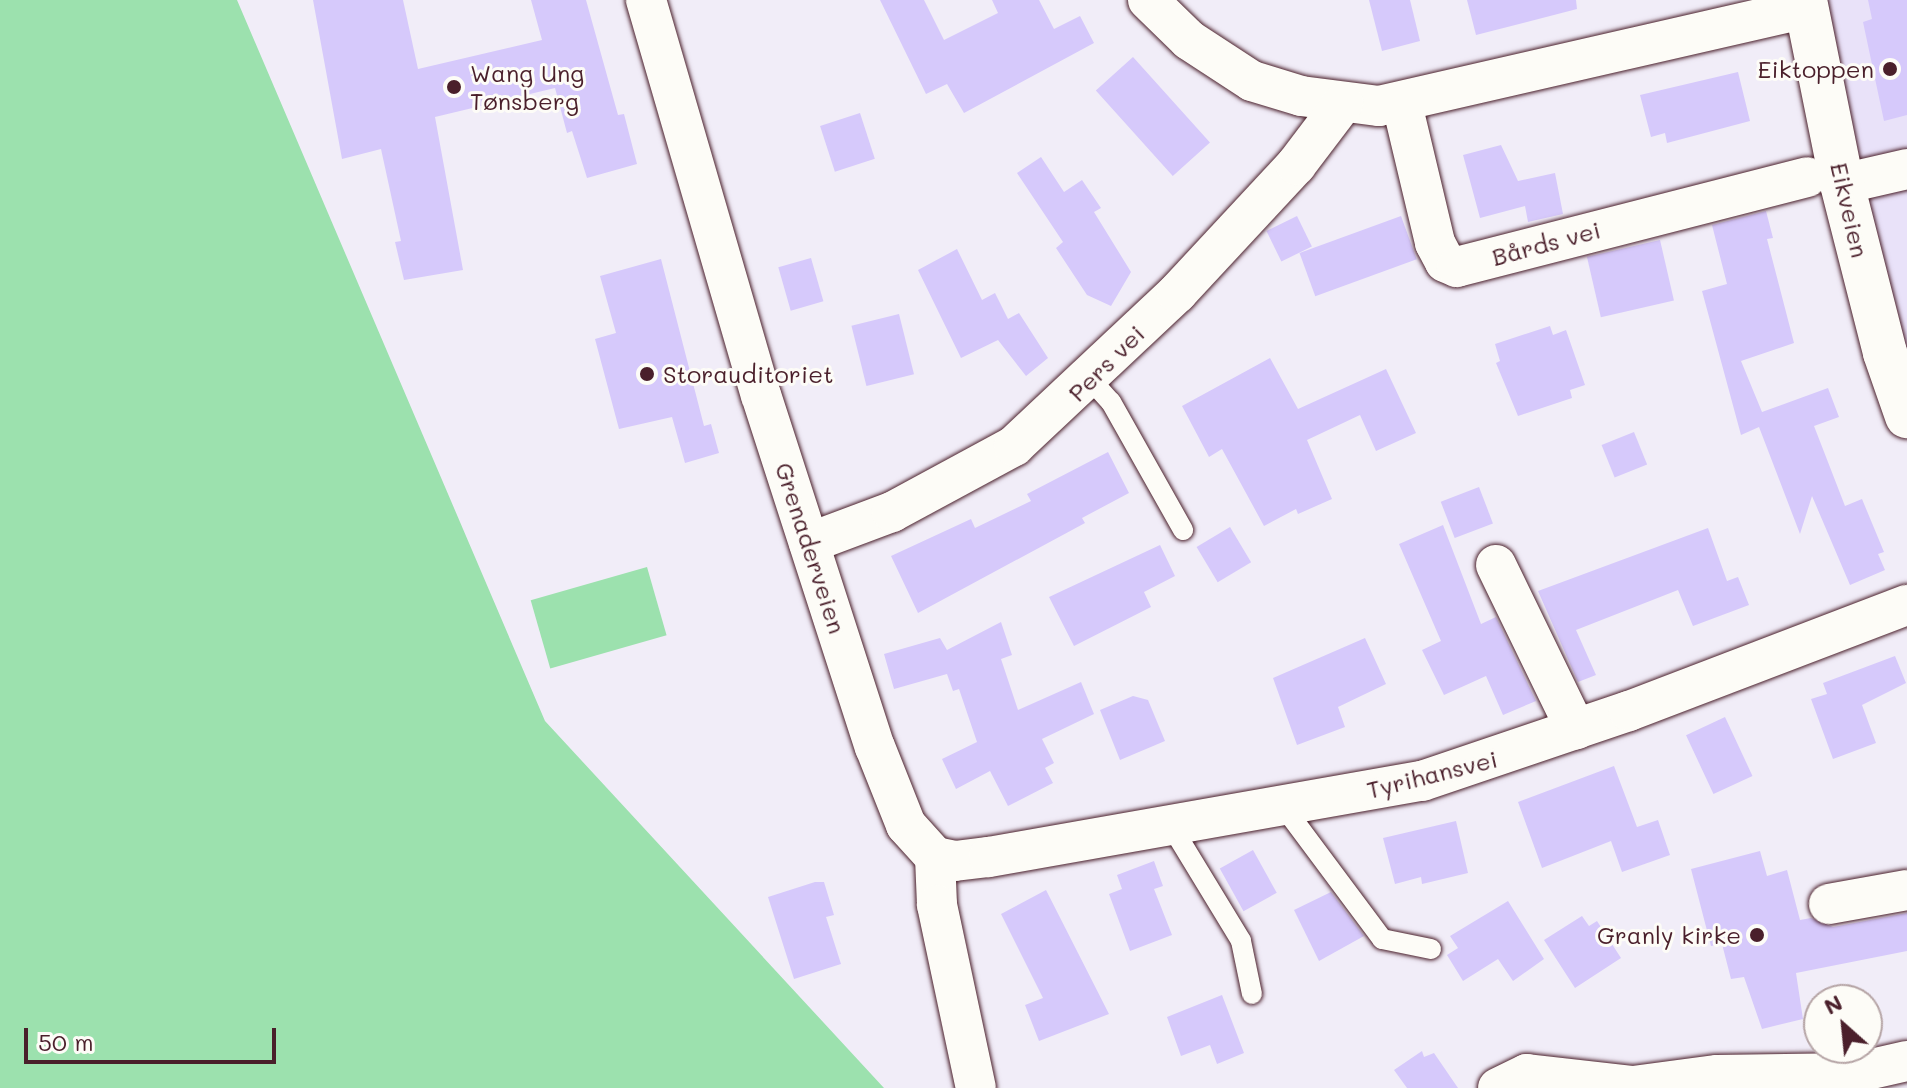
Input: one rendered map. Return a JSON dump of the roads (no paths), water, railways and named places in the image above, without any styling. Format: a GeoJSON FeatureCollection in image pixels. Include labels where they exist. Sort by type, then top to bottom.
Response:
{"type":"FeatureCollection","features":[{"type":"Feature","properties":{"kind":"main road","name":"Eikveien"},"geometry":{"type":"LineString","coordinates":[[1806,4],[1825,180],[1907,416]]}},
{"type":"Feature","properties":{"kind":"street","name":"Grenaderveien"},"geometry":{"type":"LineString","coordinates":[[646,0],[809,543],[906,825],[935,857]]}},
{"type":"Feature","properties":{"kind":"street"},"geometry":{"type":"LineString","coordinates":[[1148,0],[1189,40],[1233,71],[1301,96],[1343,103],[1402,104],[1806,4]]}},
{"type":"Feature","properties":{"kind":"street","name":"Pers vei"},"geometry":{"type":"LineString","coordinates":[[809,543],[967,476],[1014,446],[1090,379],[1296,165],[1343,103]]}},
{"type":"Feature","properties":{"kind":"street","name":"Bårds vei"},"geometry":{"type":"LineString","coordinates":[[1402,104],[1435,243],[1445,262],[1457,267],[1825,180]]}},
{"type":"Feature","properties":{"kind":"street"},"geometry":{"type":"LineString","coordinates":[[1825,180],[1907,169]]}},
{"type":"Feature","properties":{"kind":"street"},"geometry":{"type":"LineString","coordinates":[[1496,565],[1576,730]]}},
{"type":"Feature","properties":{"kind":"street","name":"Tyrihansvei"},"geometry":{"type":"LineString","coordinates":[[935,857],[955,861],[989,857],[1422,781],[1576,730],[1907,605]]}},
{"type":"Feature","properties":{"kind":"street"},"geometry":{"type":"LineString","coordinates":[[935,857],[937,905],[976,1088]]}},
{"type":"Feature","properties":{"kind":"street"},"geometry":{"type":"LineString","coordinates":[[1829,904],[1907,890]]}},
{"type":"Feature","properties":{"kind":"street"},"geometry":{"type":"LineString","coordinates":[[1498,1088],[1527,1074],[1633,1086],[1717,1075],[1776,1078],[1854,1073],[1907,1061]]}},
{"type":"Feature","properties":{"kind":"lane"},"geometry":{"type":"LineString","coordinates":[[1090,379],[1111,402],[1183,530]]}},
{"type":"Feature","properties":{"kind":"lane"},"geometry":{"type":"LineString","coordinates":[[1283,806],[1382,939],[1431,949]]}},
{"type":"Feature","properties":{"kind":"lane"},"geometry":{"type":"LineString","coordinates":[[1170,824],[1241,941],[1252,994]]}},
{"type":"Feature","properties":{"kind":"place","name":"Eiktoppen"},"geometry":{"type":"Point","coordinates":[1890,69]}},
{"type":"Feature","properties":{"kind":"place","name":"Wang Ung Tønsberg"},"geometry":{"type":"Point","coordinates":[454,87]}},
{"type":"Feature","properties":{"kind":"place","name":"Storauditoriet"},"geometry":{"type":"Point","coordinates":[647,374]}},
{"type":"Feature","properties":{"kind":"place","name":"Granly kirke"},"geometry":{"type":"Point","coordinates":[1757,935]}}]}
